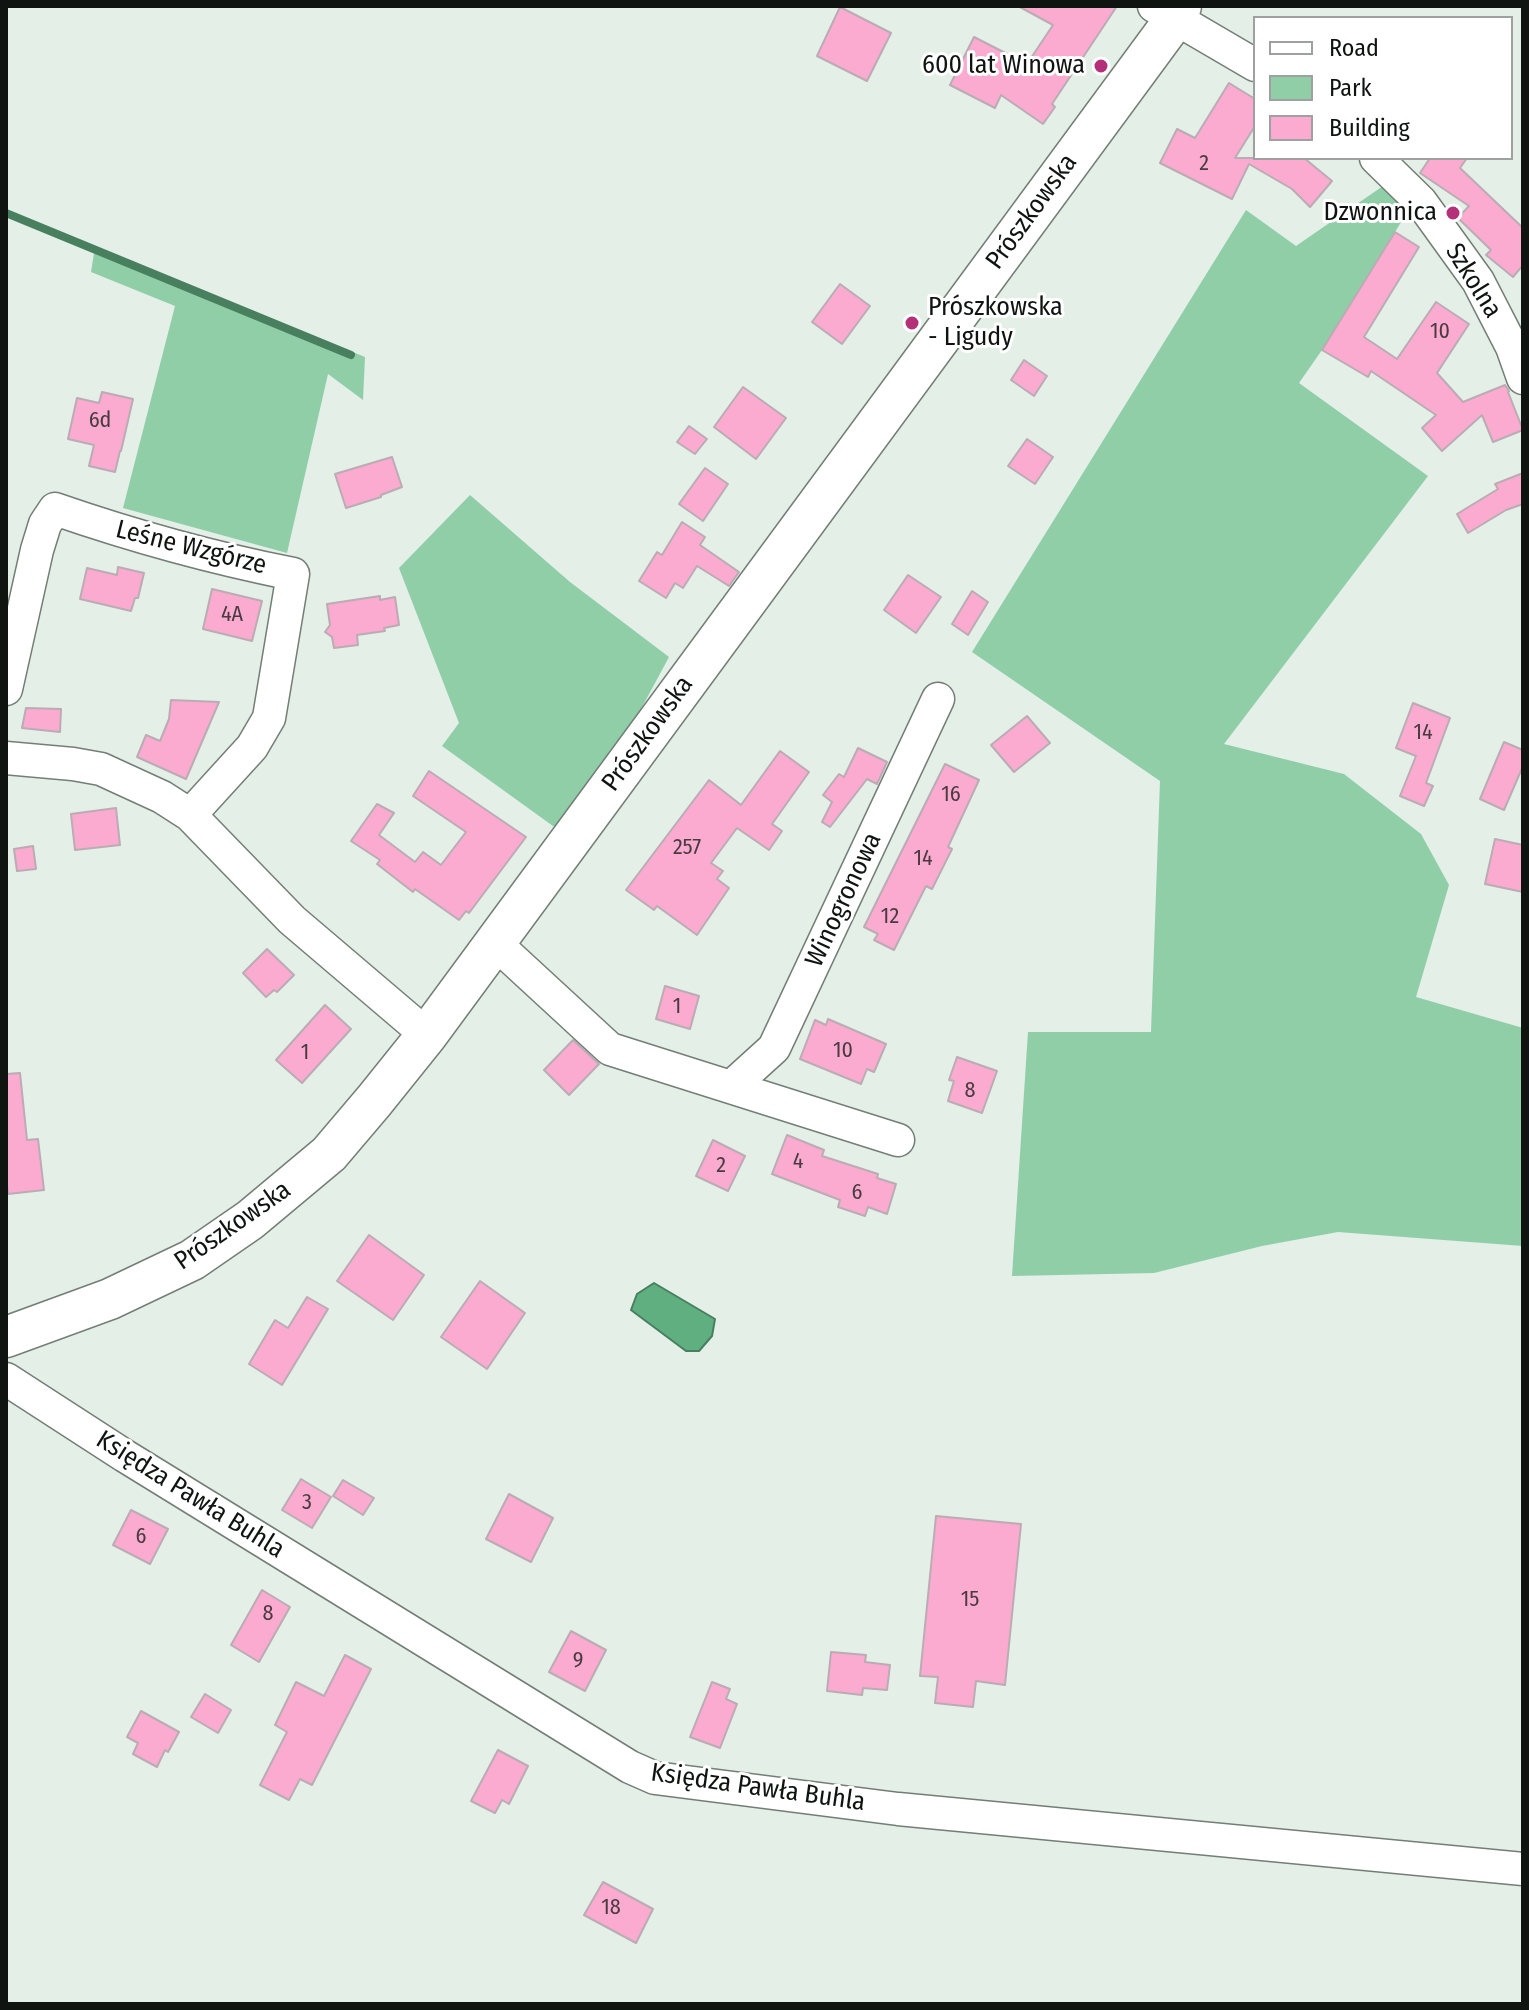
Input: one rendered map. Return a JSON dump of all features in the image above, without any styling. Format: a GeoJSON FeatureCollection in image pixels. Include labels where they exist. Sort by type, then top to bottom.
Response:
{"type":"FeatureCollection","features":[{"type":"Feature","properties":{"kind":"main road","name":"Prószkowska"},"geometry":{"type":"LineString","coordinates":[[6,1337],[110,1299],[192,1260],[250,1220],[329,1154],[427,1035],[495,943],[1170,10]]}},
{"type":"Feature","properties":{"kind":"street"},"geometry":{"type":"LineString","coordinates":[[1170,10],[1253,64]]}},
{"type":"Feature","properties":{"kind":"street","name":"Szkolna"},"geometry":{"type":"LineString","coordinates":[[1378,160],[1421,202],[1478,281],[1512,347],[1523,378]]}},
{"type":"Feature","properties":{"kind":"street","name":"Leśne Wzgórze"},"geometry":{"type":"LineString","coordinates":[[6,689],[37,550],[45,524],[55,509],[123,533],[293,574],[269,718],[252,747],[190,815]]}},
{"type":"Feature","properties":{"kind":"street","name":"Winogronowa"},"geometry":{"type":"LineString","coordinates":[[731,1087],[774,1048],[938,699]]}},
{"type":"Feature","properties":{"kind":"street"},"geometry":{"type":"LineString","coordinates":[[6,758],[101,769],[162,797],[190,815],[292,920],[427,1035]]}},
{"type":"Feature","properties":{"kind":"street"},"geometry":{"type":"LineString","coordinates":[[495,943],[610,1049],[898,1140]]}},
{"type":"Feature","properties":{"kind":"street","name":"Księdza Pawła Buhla"},"geometry":{"type":"LineString","coordinates":[[6,1379],[125,1456],[630,1767],[655,1778],[898,1809],[1523,1869]]}},
{"type":"Feature","properties":{"kind":"green space"},"geometry":{"type":"Polygon","coordinates":[[[1396,177],[1416,198],[1299,383],[1428,476],[1224,744],[1344,774],[1421,834],[1449,885],[1416,997],[1523,1028],[1523,1246],[1338,1232],[1262,1246],[1154,1273],[1012,1276],[1028,1032],[1151,1032],[1160,781],[972,652],[1246,210],[1296,246],[1396,177]]]}},
{"type":"Feature","properties":{"kind":"green space"},"geometry":{"type":"Polygon","coordinates":[[[95,247],[365,357],[363,400],[328,374],[287,553],[123,508],[175,306],[91,272],[95,247]]]}},
{"type":"Feature","properties":{"kind":"green space"},"geometry":{"type":"Polygon","coordinates":[[[470,495],[570,582],[669,657],[571,839],[442,746],[459,723],[399,568],[470,495]]]}},
{"type":"Feature","properties":{"kind":"shaded area"},"geometry":{"type":"Polygon","coordinates":[[[654,1283],[715,1319],[712,1336],[699,1351],[686,1351],[631,1310],[637,1294],[654,1283]]]}},
{"type":"Feature","properties":{"kind":"building"},"geometry":{"type":"Polygon","coordinates":[[[1018,6],[1117,6],[1052,104],[1055,107],[1043,124],[1001,95],[995,108],[950,85],[974,37],[1027,64],[1053,25],[1018,6]]]}},
{"type":"Feature","properties":{"kind":"building"},"geometry":{"type":"Polygon","coordinates":[[[840,7],[891,33],[867,81],[817,56],[840,7]]]}},
{"type":"Feature","properties":{"kind":"building"},"geometry":{"type":"Polygon","coordinates":[[[1229,83],[1253,98],[1253,129],[1235,158],[1306,160],[1332,181],[1310,207],[1292,189],[1249,164],[1232,199],[1160,163],[1177,129],[1195,138],[1229,83]]]}},
{"type":"Feature","properties":{"kind":"building"},"geometry":{"type":"Polygon","coordinates":[[[1429,160],[1466,160],[1460,168],[1523,228],[1523,265],[1513,277],[1486,255],[1491,250],[1458,218],[1469,206],[1420,173],[1429,160]]]}},
{"type":"Feature","properties":{"kind":"building"},"geometry":{"type":"Polygon","coordinates":[[[1395,232],[1419,247],[1364,337],[1397,359],[1436,302],[1469,324],[1437,373],[1463,402],[1505,385],[1523,430],[1493,442],[1482,415],[1442,451],[1422,428],[1436,415],[1371,371],[1368,377],[1322,350],[1395,232]]]}},
{"type":"Feature","properties":{"kind":"building"},"geometry":{"type":"Polygon","coordinates":[[[840,284],[870,306],[842,344],[812,322],[840,284]]]}},
{"type":"Feature","properties":{"kind":"building"},"geometry":{"type":"Polygon","coordinates":[[[1024,360],[1047,376],[1034,396],[1011,380],[1024,360]]]}},
{"type":"Feature","properties":{"kind":"building"},"geometry":{"type":"Polygon","coordinates":[[[743,387],[786,418],[756,459],[714,427],[743,387]]]}},
{"type":"Feature","properties":{"kind":"building"},"geometry":{"type":"Polygon","coordinates":[[[102,392],[133,399],[115,472],[89,466],[94,445],[68,439],[77,398],[99,403],[102,392]]]}},
{"type":"Feature","properties":{"kind":"building"},"geometry":{"type":"Polygon","coordinates":[[[689,426],[707,439],[695,454],[677,442],[689,426]]]}},
{"type":"Feature","properties":{"kind":"building"},"geometry":{"type":"Polygon","coordinates":[[[1027,439],[1053,457],[1035,484],[1008,466],[1027,439]]]}},
{"type":"Feature","properties":{"kind":"building"},"geometry":{"type":"Polygon","coordinates":[[[392,457],[402,487],[346,508],[335,474],[392,457]]]}},
{"type":"Feature","properties":{"kind":"building"},"geometry":{"type":"Polygon","coordinates":[[[705,468],[728,484],[703,521],[679,504],[705,468]]]}},
{"type":"Feature","properties":{"kind":"building"},"geometry":{"type":"Polygon","coordinates":[[[1523,473],[1523,504],[1506,510],[1468,533],[1457,514],[1498,489],[1495,484],[1523,473]]]}},
{"type":"Feature","properties":{"kind":"building"},"geometry":{"type":"Polygon","coordinates":[[[682,522],[705,537],[700,545],[739,572],[729,586],[697,566],[683,588],[675,583],[666,598],[639,581],[657,552],[662,555],[682,522]]]}},
{"type":"Feature","properties":{"kind":"building"},"geometry":{"type":"Polygon","coordinates":[[[118,567],[144,573],[138,598],[135,598],[131,611],[80,599],[87,568],[117,575],[118,567]]]}},
{"type":"Feature","properties":{"kind":"building"},"geometry":{"type":"Polygon","coordinates":[[[908,575],[941,597],[916,633],[884,610],[908,575]]]}},
{"type":"Feature","properties":{"kind":"building"},"geometry":{"type":"Polygon","coordinates":[[[212,589],[262,601],[252,641],[203,629],[212,589]]]}},
{"type":"Feature","properties":{"kind":"building"},"geometry":{"type":"Polygon","coordinates":[[[972,591],[988,602],[968,635],[952,624],[972,591]]]}},
{"type":"Feature","properties":{"kind":"building"},"geometry":{"type":"Polygon","coordinates":[[[380,596],[380,600],[395,597],[399,625],[384,628],[385,631],[357,635],[358,645],[334,648],[332,637],[325,632],[330,625],[327,604],[380,596]]]}},
{"type":"Feature","properties":{"kind":"building"},"geometry":{"type":"Polygon","coordinates":[[[171,700],[219,702],[186,779],[137,757],[146,735],[160,741],[169,719],[171,700]]]}},
{"type":"Feature","properties":{"kind":"building"},"geometry":{"type":"Polygon","coordinates":[[[1413,703],[1450,718],[1426,783],[1433,786],[1424,806],[1400,796],[1416,756],[1396,748],[1413,703]]]}},
{"type":"Feature","properties":{"kind":"building"},"geometry":{"type":"Polygon","coordinates":[[[26,708],[61,709],[60,732],[22,728],[26,708]]]}},
{"type":"Feature","properties":{"kind":"building"},"geometry":{"type":"Polygon","coordinates":[[[1027,716],[1050,743],[1014,772],[991,745],[1027,716]]]}},
{"type":"Feature","properties":{"kind":"building"},"geometry":{"type":"Polygon","coordinates":[[[1504,742],[1523,750],[1523,766],[1504,810],[1480,799],[1504,742]]]}},
{"type":"Feature","properties":{"kind":"building"},"geometry":{"type":"Polygon","coordinates":[[[858,748],[887,762],[877,784],[867,779],[830,827],[822,822],[832,802],[823,795],[839,774],[844,777],[858,748]]]}},
{"type":"Feature","properties":{"kind":"building"},"geometry":{"type":"Polygon","coordinates":[[[780,751],[809,772],[772,824],[782,831],[769,850],[737,828],[711,863],[723,871],[717,879],[729,888],[697,935],[657,906],[654,910],[626,890],[709,780],[741,805],[780,751]]]}},
{"type":"Feature","properties":{"kind":"building"},"geometry":{"type":"Polygon","coordinates":[[[945,764],[979,780],[948,847],[952,849],[932,889],[926,886],[894,950],[874,940],[878,934],[864,927],[945,764]]]}},
{"type":"Feature","properties":{"kind":"building"},"geometry":{"type":"Polygon","coordinates":[[[429,771],[526,837],[469,913],[466,911],[459,920],[415,889],[413,892],[377,864],[380,860],[351,841],[377,804],[394,813],[379,835],[415,862],[423,852],[441,865],[466,832],[413,796],[429,771]]]}},
{"type":"Feature","properties":{"kind":"building"},"geometry":{"type":"Polygon","coordinates":[[[116,808],[120,845],[75,850],[71,814],[116,808]]]}},
{"type":"Feature","properties":{"kind":"building"},"geometry":{"type":"Polygon","coordinates":[[[1495,839],[1523,845],[1523,892],[1485,884],[1495,839]]]}},
{"type":"Feature","properties":{"kind":"building"},"geometry":{"type":"Polygon","coordinates":[[[33,846],[36,869],[17,871],[14,849],[33,846]]]}},
{"type":"Feature","properties":{"kind":"building"},"geometry":{"type":"Polygon","coordinates":[[[267,949],[294,975],[277,992],[274,990],[266,997],[243,973],[267,949]]]}},
{"type":"Feature","properties":{"kind":"building"},"geometry":{"type":"Polygon","coordinates":[[[665,986],[699,996],[690,1029],[656,1019],[665,986]]]}},
{"type":"Feature","properties":{"kind":"building"},"geometry":{"type":"Polygon","coordinates":[[[325,1005],[351,1029],[302,1083],[276,1060],[325,1005]]]}},
{"type":"Feature","properties":{"kind":"building"},"geometry":{"type":"Polygon","coordinates":[[[828,1019],[886,1044],[874,1072],[867,1069],[861,1084],[800,1059],[815,1020],[826,1025],[828,1019]]]}},
{"type":"Feature","properties":{"kind":"building"},"geometry":{"type":"Polygon","coordinates":[[[573,1040],[599,1064],[569,1095],[544,1070],[573,1040]]]}},
{"type":"Feature","properties":{"kind":"building"},"geometry":{"type":"Polygon","coordinates":[[[957,1057],[997,1071],[982,1113],[948,1101],[954,1081],[949,1080],[957,1057]]]}},
{"type":"Feature","properties":{"kind":"building"},"geometry":{"type":"Polygon","coordinates":[[[20,1073],[27,1140],[38,1139],[44,1190],[8,1194],[6,1074],[20,1073]]]}},
{"type":"Feature","properties":{"kind":"building"},"geometry":{"type":"Polygon","coordinates":[[[787,1135],[824,1150],[822,1156],[878,1174],[877,1178],[896,1184],[887,1214],[868,1207],[865,1216],[838,1207],[840,1200],[772,1174],[787,1135]]]}},
{"type":"Feature","properties":{"kind":"building"},"geometry":{"type":"Polygon","coordinates":[[[713,1140],[745,1156],[728,1191],[696,1176],[713,1140]]]}},
{"type":"Feature","properties":{"kind":"building"},"geometry":{"type":"Polygon","coordinates":[[[369,1235],[424,1275],[393,1320],[337,1281],[369,1235]]]}},
{"type":"Feature","properties":{"kind":"building"},"geometry":{"type":"Polygon","coordinates":[[[480,1281],[525,1313],[487,1369],[441,1337],[480,1281]]]}},
{"type":"Feature","properties":{"kind":"building"},"geometry":{"type":"Polygon","coordinates":[[[307,1297],[328,1309],[282,1385],[249,1364],[275,1320],[288,1328],[307,1297]]]}},
{"type":"Feature","properties":{"kind":"building"},"geometry":{"type":"Polygon","coordinates":[[[301,1479],[331,1497],[312,1528],[282,1510],[301,1479]]]}},
{"type":"Feature","properties":{"kind":"building"},"geometry":{"type":"Polygon","coordinates":[[[343,1480],[374,1498],[363,1515],[333,1496],[343,1480]]]}},
{"type":"Feature","properties":{"kind":"building"},"geometry":{"type":"Polygon","coordinates":[[[509,1494],[553,1518],[531,1562],[486,1539],[509,1494]]]}},
{"type":"Feature","properties":{"kind":"building"},"geometry":{"type":"Polygon","coordinates":[[[131,1510],[168,1529],[150,1564],[113,1545],[131,1510]]]}},
{"type":"Feature","properties":{"kind":"building"},"geometry":{"type":"Polygon","coordinates":[[[936,1516],[1021,1524],[1005,1685],[976,1681],[973,1707],[935,1703],[938,1677],[920,1676],[936,1516]]]}},
{"type":"Feature","properties":{"kind":"building"},"geometry":{"type":"Polygon","coordinates":[[[262,1590],[290,1607],[259,1662],[231,1645],[262,1590]]]}},
{"type":"Feature","properties":{"kind":"building"},"geometry":{"type":"Polygon","coordinates":[[[571,1631],[606,1650],[585,1691],[549,1672],[571,1631]]]}},
{"type":"Feature","properties":{"kind":"building"},"geometry":{"type":"Polygon","coordinates":[[[831,1652],[866,1655],[865,1662],[890,1665],[887,1690],[863,1688],[862,1695],[827,1691],[831,1652]]]}},
{"type":"Feature","properties":{"kind":"building"},"geometry":{"type":"Polygon","coordinates":[[[345,1655],[371,1669],[312,1785],[300,1779],[289,1800],[260,1785],[287,1732],[275,1725],[296,1682],[324,1696],[345,1655]]]}},
{"type":"Feature","properties":{"kind":"building"},"geometry":{"type":"Polygon","coordinates":[[[712,1682],[730,1689],[726,1699],[737,1704],[720,1748],[690,1737],[712,1682]]]}},
{"type":"Feature","properties":{"kind":"building"},"geometry":{"type":"Polygon","coordinates":[[[205,1694],[231,1710],[218,1733],[191,1717],[205,1694]]]}},
{"type":"Feature","properties":{"kind":"building"},"geometry":{"type":"Polygon","coordinates":[[[141,1711],[179,1732],[157,1767],[133,1754],[138,1743],[127,1737],[141,1711]]]}},
{"type":"Feature","properties":{"kind":"building"},"geometry":{"type":"Polygon","coordinates":[[[498,1750],[528,1766],[509,1804],[502,1800],[495,1813],[471,1801],[498,1750]]]}},
{"type":"Feature","properties":{"kind":"building"},"geometry":{"type":"Polygon","coordinates":[[[603,1882],[653,1909],[636,1943],[584,1915],[603,1882]]]}},
{"type":"Feature","properties":{"kind":"waterway"},"geometry":{"type":"LineString","coordinates":[[6,213],[351,355]]}},
{"type":"Feature","properties":{"kind":"place","name":"600 lat Winowa"},"geometry":{"type":"Point","coordinates":[1101,66]}},
{"type":"Feature","properties":{"kind":"place","name":"Dzwonnica"},"geometry":{"type":"Point","coordinates":[1453,213]}},
{"type":"Feature","properties":{"kind":"place","name":"Prószkowska - Ligudy"},"geometry":{"type":"Point","coordinates":[912,323]}}]}
